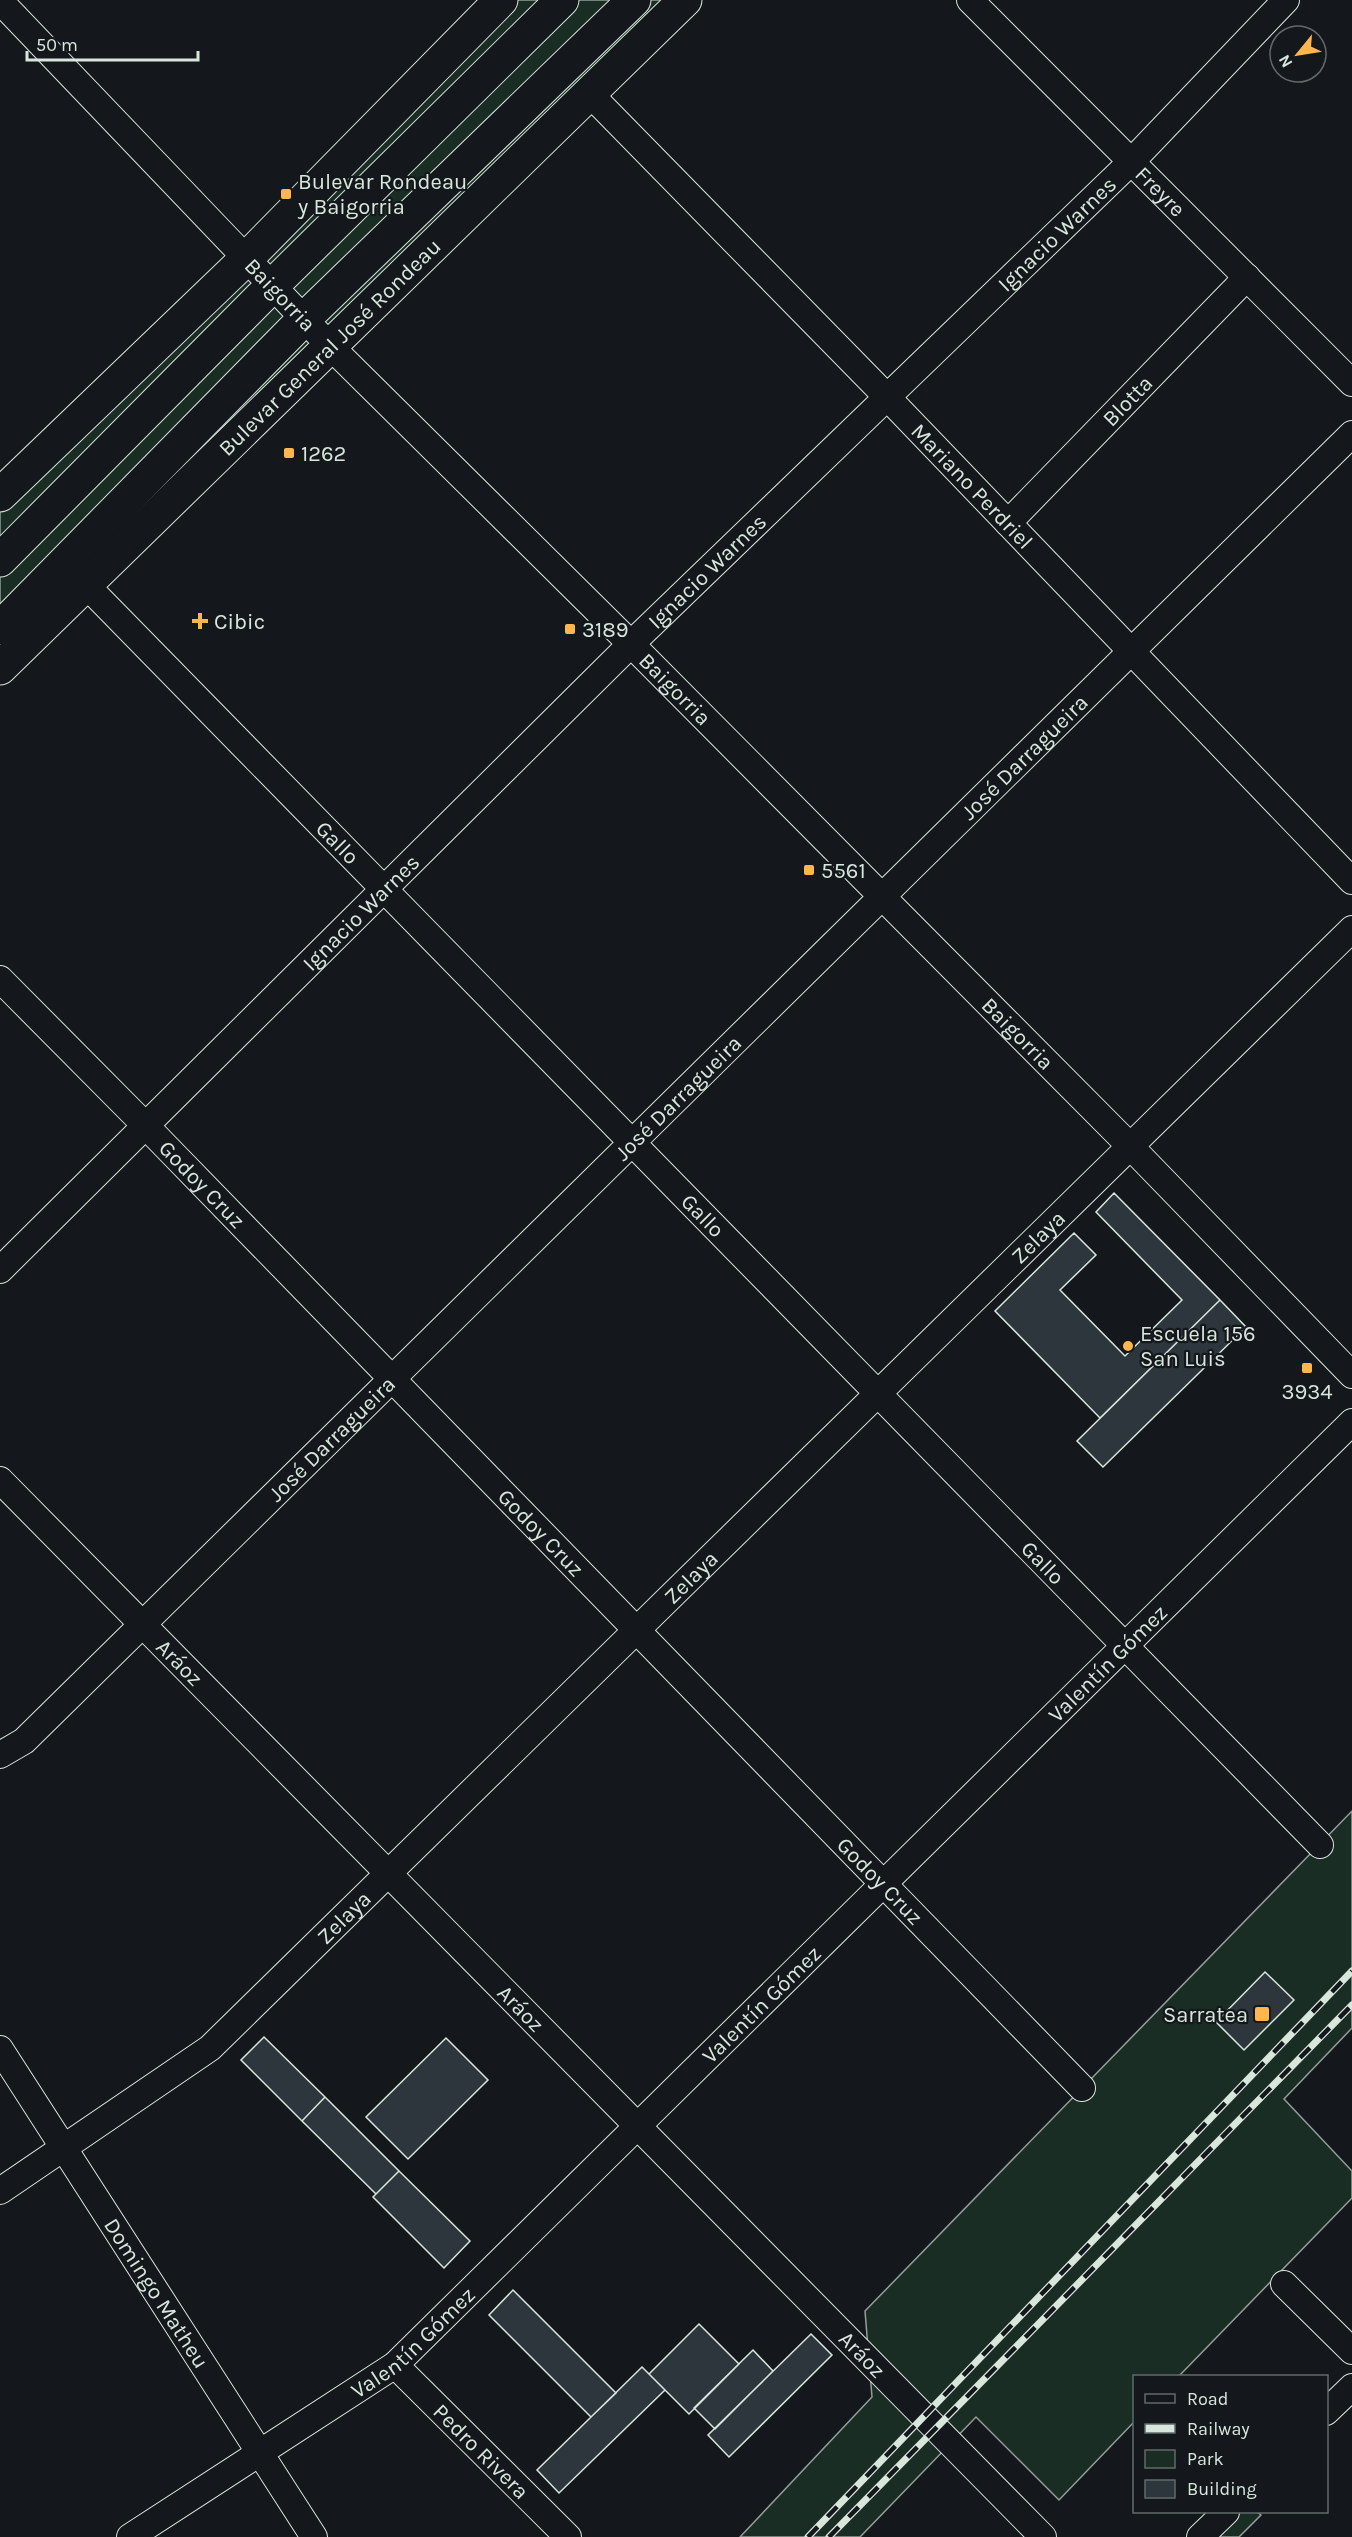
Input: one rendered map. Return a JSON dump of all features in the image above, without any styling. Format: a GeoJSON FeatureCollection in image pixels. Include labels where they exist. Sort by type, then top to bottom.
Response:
{"type":"FeatureCollection","features":[{"type":"Feature","properties":{"kind":"main road"},"geometry":{"type":"LineString","coordinates":[[413,87],[549,0]]}},
{"type":"Feature","properties":{"kind":"main road"},"geometry":{"type":"LineString","coordinates":[[0,560],[561,0]]}},
{"type":"Feature","properties":{"kind":"main road","name":"Bulevar General José Rondeau"},"geometry":{"type":"LineString","coordinates":[[0,628],[304,319],[634,0]]}},
{"type":"Feature","properties":{"kind":"main road","name":"Bulevar General José Rondeau"},"geometry":{"type":"LineString","coordinates":[[0,668],[685,0]]}},
{"type":"Feature","properties":{"kind":"main road"},"geometry":{"type":"LineString","coordinates":[[0,495],[247,258],[413,87],[486,5]]}},
{"type":"Feature","properties":{"kind":"main road"},"geometry":{"type":"LineString","coordinates":[[0,640],[42,628]]}},
{"type":"Feature","properties":{"kind":"street","name":"Freyre"},"geometry":{"type":"LineString","coordinates":[[970,0],[1352,383]]}},
{"type":"Feature","properties":{"kind":"street","name":"Ignacio Warnes"},"geometry":{"type":"LineString","coordinates":[[0,1270],[631,644],[1132,161],[1286,0]]}},
{"type":"Feature","properties":{"kind":"street","name":"Baigorria"},"geometry":{"type":"LineString","coordinates":[[0,1],[330,346],[882,896],[1130,1146],[1352,1375]]}},
{"type":"Feature","properties":{"kind":"street","name":"Mariano Perdriel"},"geometry":{"type":"LineString","coordinates":[[589,93],[888,398],[1352,881]]}},
{"type":"Feature","properties":{"kind":"street","name":"Blotta"},"geometry":{"type":"LineString","coordinates":[[1008,523],[1247,277]]}},
{"type":"Feature","properties":{"kind":"street","name":"José Darragueira"},"geometry":{"type":"LineString","coordinates":[[0,1755],[24,1741],[1352,435]]}},
{"type":"Feature","properties":{"kind":"street","name":"Gallo"},"geometry":{"type":"LineString","coordinates":[[86,585],[1320,1845]]}},
{"type":"Feature","properties":{"kind":"street","name":"Zelaya"},"geometry":{"type":"LineString","coordinates":[[0,2190],[64,2149],[210,2048],[1352,928]]}},
{"type":"Feature","properties":{"kind":"street","name":"Godoy Cruz"},"geometry":{"type":"LineString","coordinates":[[0,979],[145,1125],[1082,2088]]}},
{"type":"Feature","properties":{"kind":"street","name":"Valentín Gómez"},"geometry":{"type":"LineString","coordinates":[[130,2537],[395,2365],[1352,1422]]}},
{"type":"Feature","properties":{"kind":"street","name":"Aráoz"},"geometry":{"type":"LineString","coordinates":[[0,1480],[1043,2537]]}},
{"type":"Feature","properties":{"kind":"street","name":"Domingo Matheu"},"geometry":{"type":"LineString","coordinates":[[0,2049],[314,2537]]}},
{"type":"Feature","properties":{"kind":"street"},"geometry":{"type":"LineString","coordinates":[[1284,2284],[1352,2351]]}},
{"type":"Feature","properties":{"kind":"street","name":"Pedro Rivera"},"geometry":{"type":"LineString","coordinates":[[395,2365],[568,2537]]}},
{"type":"Feature","properties":{"kind":"street"},"geometry":{"type":"LineString","coordinates":[[1328,2410],[1352,2387]]}},
{"type":"Feature","properties":{"kind":"street"},"geometry":{"type":"LineString","coordinates":[[1200,2537],[1224,2513]]}},
{"type":"Feature","properties":{"kind":"green space"},"geometry":{"type":"Polygon","coordinates":[[[501,0],[685,0],[0,668],[0,495],[501,0]]]}},
{"type":"Feature","properties":{"kind":"green space"},"geometry":{"type":"Polygon","coordinates":[[[1352,1811],[1352,2028],[1284,2099],[1352,2171],[1352,2198],[1180,2375],[1133,2375],[1133,2423],[1059,2500],[976,2417],[860,2537],[740,2537],[872,2397],[865,2311],[1352,1811]]]}},
{"type":"Feature","properties":{"kind":"green space"},"geometry":{"type":"Polygon","coordinates":[[[1236,2513],[1261,2515],[1239,2537],[1211,2537],[1236,2513]]]}},
{"type":"Feature","properties":{"kind":"building"},"geometry":{"type":"Polygon","coordinates":[[[1114,1193],[1220,1300],[1100,1418],[995,1311],[1074,1233],[1096,1255],[1060,1290],[1125,1356],[1182,1300],[1096,1212],[1114,1193]]]}},
{"type":"Feature","properties":{"kind":"building"},"geometry":{"type":"Polygon","coordinates":[[[1220,1300],[1246,1327],[1103,1467],[1077,1441],[1220,1300]]]}},
{"type":"Feature","properties":{"kind":"building"},"geometry":{"type":"Polygon","coordinates":[[[1265,1972],[1294,2000],[1244,2050],[1216,2022],[1265,1972]]]}},
{"type":"Feature","properties":{"kind":"building"},"geometry":{"type":"Polygon","coordinates":[[[264,2037],[325,2097],[302,2121],[241,2060],[264,2037]]]}},
{"type":"Feature","properties":{"kind":"building"},"geometry":{"type":"Polygon","coordinates":[[[446,2038],[488,2080],[408,2159],[366,2117],[446,2038]]]}},
{"type":"Feature","properties":{"kind":"building"},"geometry":{"type":"Polygon","coordinates":[[[325,2097],[399,2171],[376,2194],[302,2121],[325,2097]]]}},
{"type":"Feature","properties":{"kind":"building"},"geometry":{"type":"Polygon","coordinates":[[[399,2171],[470,2241],[444,2268],[373,2197],[399,2171]]]}},
{"type":"Feature","properties":{"kind":"building"},"geometry":{"type":"Polygon","coordinates":[[[513,2290],[616,2393],[591,2417],[489,2315],[513,2290]]]}},
{"type":"Feature","properties":{"kind":"building"},"geometry":{"type":"Polygon","coordinates":[[[699,2324],[739,2364],[689,2414],[649,2374],[699,2324]]]}},
{"type":"Feature","properties":{"kind":"building"},"geometry":{"type":"Polygon","coordinates":[[[811,2334],[832,2355],[729,2457],[708,2435],[811,2334]]]}},
{"type":"Feature","properties":{"kind":"building"},"geometry":{"type":"Polygon","coordinates":[[[753,2350],[773,2371],[715,2429],[694,2408],[753,2350]]]}},
{"type":"Feature","properties":{"kind":"building"},"geometry":{"type":"Polygon","coordinates":[[[642,2367],[665,2390],[559,2493],[537,2470],[642,2367]]]}},
{"type":"Feature","properties":{"kind":"railway"},"geometry":{"type":"LineString","coordinates":[[808,2537],[1352,1971]]}},
{"type":"Feature","properties":{"kind":"railway"},"geometry":{"type":"LineString","coordinates":[[829,2537],[1352,2005]]}},
{"type":"Feature","properties":{"kind":"place","name":"Bulevar Rondeau y Baigorria"},"geometry":{"type":"Point","coordinates":[286,194]}},
{"type":"Feature","properties":{"kind":"place","name":"1262"},"geometry":{"type":"Point","coordinates":[289,453]}},
{"type":"Feature","properties":{"kind":"place","name":"Cibic"},"geometry":{"type":"Point","coordinates":[200,621]}},
{"type":"Feature","properties":{"kind":"place","name":"3189"},"geometry":{"type":"Point","coordinates":[570,629]}},
{"type":"Feature","properties":{"kind":"place","name":"5561"},"geometry":{"type":"Point","coordinates":[809,870]}},
{"type":"Feature","properties":{"kind":"place","name":"Escuela 156 San Luis"},"geometry":{"type":"Point","coordinates":[1128,1346]}},
{"type":"Feature","properties":{"kind":"place","name":"3934"},"geometry":{"type":"Point","coordinates":[1307,1368]}},
{"type":"Feature","properties":{"kind":"place","name":"Sarratea"},"geometry":{"type":"Point","coordinates":[1262,2014]}}]}
